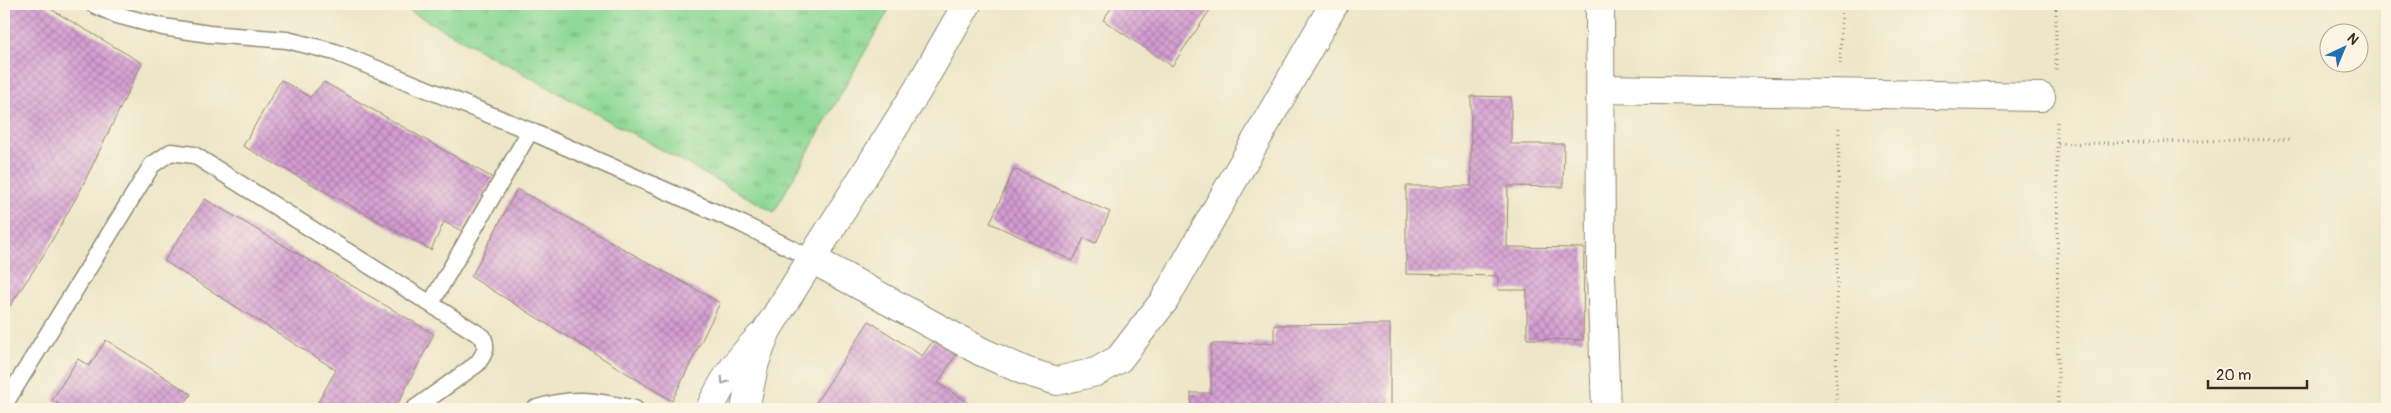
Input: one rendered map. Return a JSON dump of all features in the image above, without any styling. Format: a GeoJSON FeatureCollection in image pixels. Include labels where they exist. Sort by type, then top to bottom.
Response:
{"type":"FeatureCollection","features":[{"type":"Feature","properties":{"kind":"street"},"geometry":{"type":"LineString","coordinates":[[745,409],[756,362],[767,330],[810,258],[892,131],[967,4]]}},
{"type":"Feature","properties":{"kind":"street"},"geometry":{"type":"LineString","coordinates":[[810,258],[974,347],[1025,371],[1056,381],[1096,372],[1119,359],[1164,301],[1334,4]]}},
{"type":"Feature","properties":{"kind":"street"},"geometry":{"type":"LineString","coordinates":[[1600,4],[1602,302],[1606,409]]}},
{"type":"Feature","properties":{"kind":"street"},"geometry":{"type":"LineString","coordinates":[[1601,89],[2051,97]]}},
{"type":"Feature","properties":{"kind":"street"},"geometry":{"type":"LineString","coordinates":[[710,409],[720,386],[741,356],[767,330]]}},
{"type":"Feature","properties":{"kind":"lane"},"geometry":{"type":"LineString","coordinates":[[93,4],[117,15],[163,27],[209,34],[288,40],[335,52],[530,131],[742,224],[810,258]]}},
{"type":"Feature","properties":{"kind":"lane"},"geometry":{"type":"LineString","coordinates":[[431,303],[530,131]]}},
{"type":"Feature","properties":{"kind":"lane"},"geometry":{"type":"LineString","coordinates":[[4,404],[152,165],[171,152],[194,155],[475,330],[483,337],[486,345],[484,354],[477,364],[414,409]]}},
{"type":"Feature","properties":{"kind":"lane"},"geometry":{"type":"LineString","coordinates":[[534,409],[558,401],[587,400],[635,409]]}},
{"type":"Feature","properties":{"kind":"path"},"geometry":{"type":"LineString","coordinates":[[1836,409],[1839,94],[1842,4]]}},
{"type":"Feature","properties":{"kind":"path"},"geometry":{"type":"LineString","coordinates":[[2056,4],[2051,97],[2058,144],[2058,409]]}},
{"type":"Feature","properties":{"kind":"path"},"geometry":{"type":"LineString","coordinates":[[2058,144],[2293,139]]}},
{"type":"Feature","properties":{"kind":"green space"},"geometry":{"type":"Polygon","coordinates":[[[397,4],[892,4],[774,212],[397,4]]]}},
{"type":"Feature","properties":{"kind":"building"},"geometry":{"type":"Polygon","coordinates":[[[4,4],[42,4],[142,63],[80,191],[43,256],[4,315],[4,4]]]}},
{"type":"Feature","properties":{"kind":"building"},"geometry":{"type":"Polygon","coordinates":[[[1114,4],[1214,4],[1172,66],[1103,20],[1114,4]]]}},
{"type":"Feature","properties":{"kind":"building"},"geometry":{"type":"Polygon","coordinates":[[[281,80],[310,97],[324,82],[493,178],[462,231],[444,222],[431,250],[243,146],[281,80]]]}},
{"type":"Feature","properties":{"kind":"building"},"geometry":{"type":"Polygon","coordinates":[[[1471,96],[1511,97],[1511,144],[1564,144],[1563,187],[1508,186],[1507,247],[1584,248],[1583,340],[1527,339],[1527,290],[1498,290],[1498,276],[1406,274],[1406,186],[1471,186],[1471,96]]]}},
{"type":"Feature","properties":{"kind":"building"},"geometry":{"type":"Polygon","coordinates":[[[1014,169],[1110,212],[1096,243],[1084,238],[1073,261],[990,223],[1014,169]]]}},
{"type":"Feature","properties":{"kind":"building"},"geometry":{"type":"Polygon","coordinates":[[[517,189],[720,303],[672,401],[471,277],[517,189]]]}},
{"type":"Feature","properties":{"kind":"building"},"geometry":{"type":"Polygon","coordinates":[[[205,199],[434,334],[395,409],[314,409],[336,370],[164,261],[205,199]]]}},
{"type":"Feature","properties":{"kind":"building"},"geometry":{"type":"Polygon","coordinates":[[[869,321],[922,356],[935,338],[957,353],[938,383],[967,402],[962,409],[812,409],[869,321]]]}},
{"type":"Feature","properties":{"kind":"building"},"geometry":{"type":"Polygon","coordinates":[[[1390,324],[1390,409],[1191,409],[1191,393],[1211,393],[1211,344],[1274,343],[1274,325],[1390,324]]]}},
{"type":"Feature","properties":{"kind":"building"},"geometry":{"type":"Polygon","coordinates":[[[106,340],[191,394],[181,409],[67,409],[52,400],[78,359],[89,366],[106,340]]]}}]}
